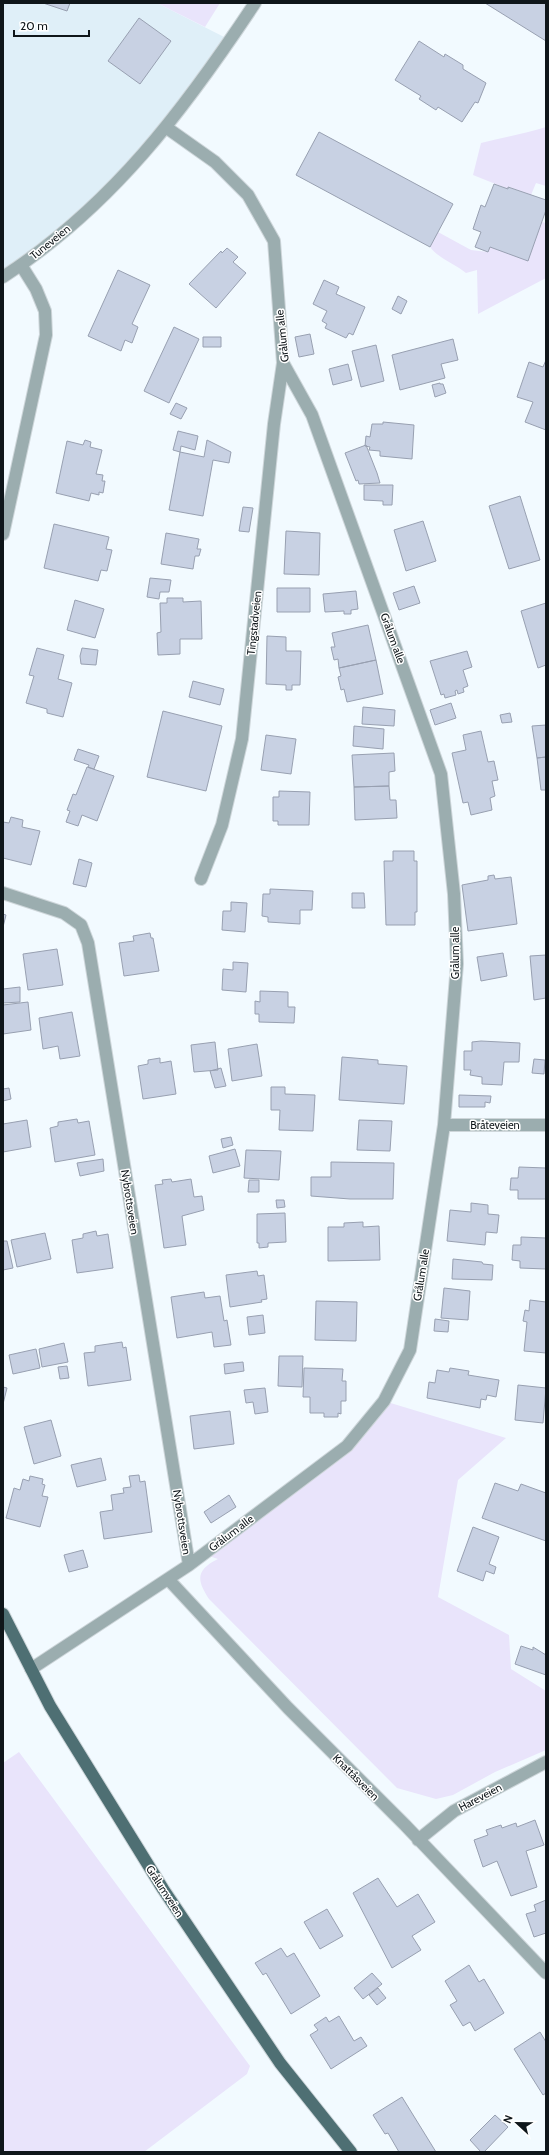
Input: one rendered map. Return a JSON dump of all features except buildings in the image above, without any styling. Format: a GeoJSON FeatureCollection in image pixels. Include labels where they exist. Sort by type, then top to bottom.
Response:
{"type":"FeatureCollection","features":[{"type":"Feature","properties":{"kind":"main road","name":"Grålumveien"},"geometry":{"type":"LineString","coordinates":[[3,1614],[31,1669],[88,1768],[163,1889],[280,2063],[351,2152]]}},
{"type":"Feature","properties":{"kind":"street","name":"Tuneveien"},"geometry":{"type":"LineString","coordinates":[[3,534],[46,335],[45,311],[36,290],[21,265],[58,237],[112,188],[167,128],[210,72],[255,3]]}},
{"type":"Feature","properties":{"kind":"street","name":"Grålum alle"},"geometry":{"type":"LineString","coordinates":[[31,1669],[189,1565],[347,1446],[384,1400],[410,1350],[444,1125],[457,964],[454,894],[442,774],[312,415],[283,363],[274,241],[248,195],[215,162],[167,128]]}},
{"type":"Feature","properties":{"kind":"street"},"geometry":{"type":"LineString","coordinates":[[3,277],[21,265]]}},
{"type":"Feature","properties":{"kind":"street","name":"Tingstadveien"},"geometry":{"type":"LineString","coordinates":[[201,879],[222,825],[242,739],[274,424],[283,363]]}},
{"type":"Feature","properties":{"kind":"street","name":"Nybrottsveien"},"geometry":{"type":"LineString","coordinates":[[3,893],[64,913],[80,925],[88,943],[189,1565]]}},
{"type":"Feature","properties":{"kind":"street","name":"Bråteveien"},"geometry":{"type":"LineString","coordinates":[[444,1125],[546,1125]]}},
{"type":"Feature","properties":{"kind":"street","name":"Knattåsveien"},"geometry":{"type":"LineString","coordinates":[[168,1578],[288,1708],[546,1973]]}},
{"type":"Feature","properties":{"kind":"street","name":"Hareveien"},"geometry":{"type":"LineString","coordinates":[[418,1840],[454,1811],[546,1762]]}},
{"type":"Feature","properties":{"kind":"shaded area"},"geometry":{"type":"Polygon","coordinates":[[[3,3],[157,3],[230,40],[167,128],[21,265],[3,277],[3,3]]]}},
{"type":"Feature","properties":{"kind":"shaded area"},"geometry":{"type":"Polygon","coordinates":[[[157,3],[220,3],[205,27],[157,3]]]}},
{"type":"Feature","properties":{"kind":"shaded area"},"geometry":{"type":"Polygon","coordinates":[[[546,127],[546,186],[536,183],[531,195],[509,187],[508,189],[473,175],[481,143],[546,127]]]}},
{"type":"Feature","properties":{"kind":"shaded area"},"geometry":{"type":"Polygon","coordinates":[[[542,222],[546,223],[546,278],[478,314],[477,270],[466,273],[442,258],[430,247],[438,232],[471,250],[488,252],[490,247],[542,222]]]}},
{"type":"Feature","properties":{"kind":"shaded area"},"geometry":{"type":"Polygon","coordinates":[[[384,1401],[506,1438],[458,1480],[438,1597],[509,1635],[511,1669],[546,1691],[546,1750],[495,1772],[453,1795],[436,1799],[397,1788],[209,1599],[202,1587],[200,1576],[205,1567],[218,1559],[203,1554],[347,1446],[384,1401]]]}},
{"type":"Feature","properties":{"kind":"shaded area"},"geometry":{"type":"Polygon","coordinates":[[[19,1752],[250,2066],[247,2074],[144,2152],[3,2151],[3,1763],[19,1752]]]}}]}
